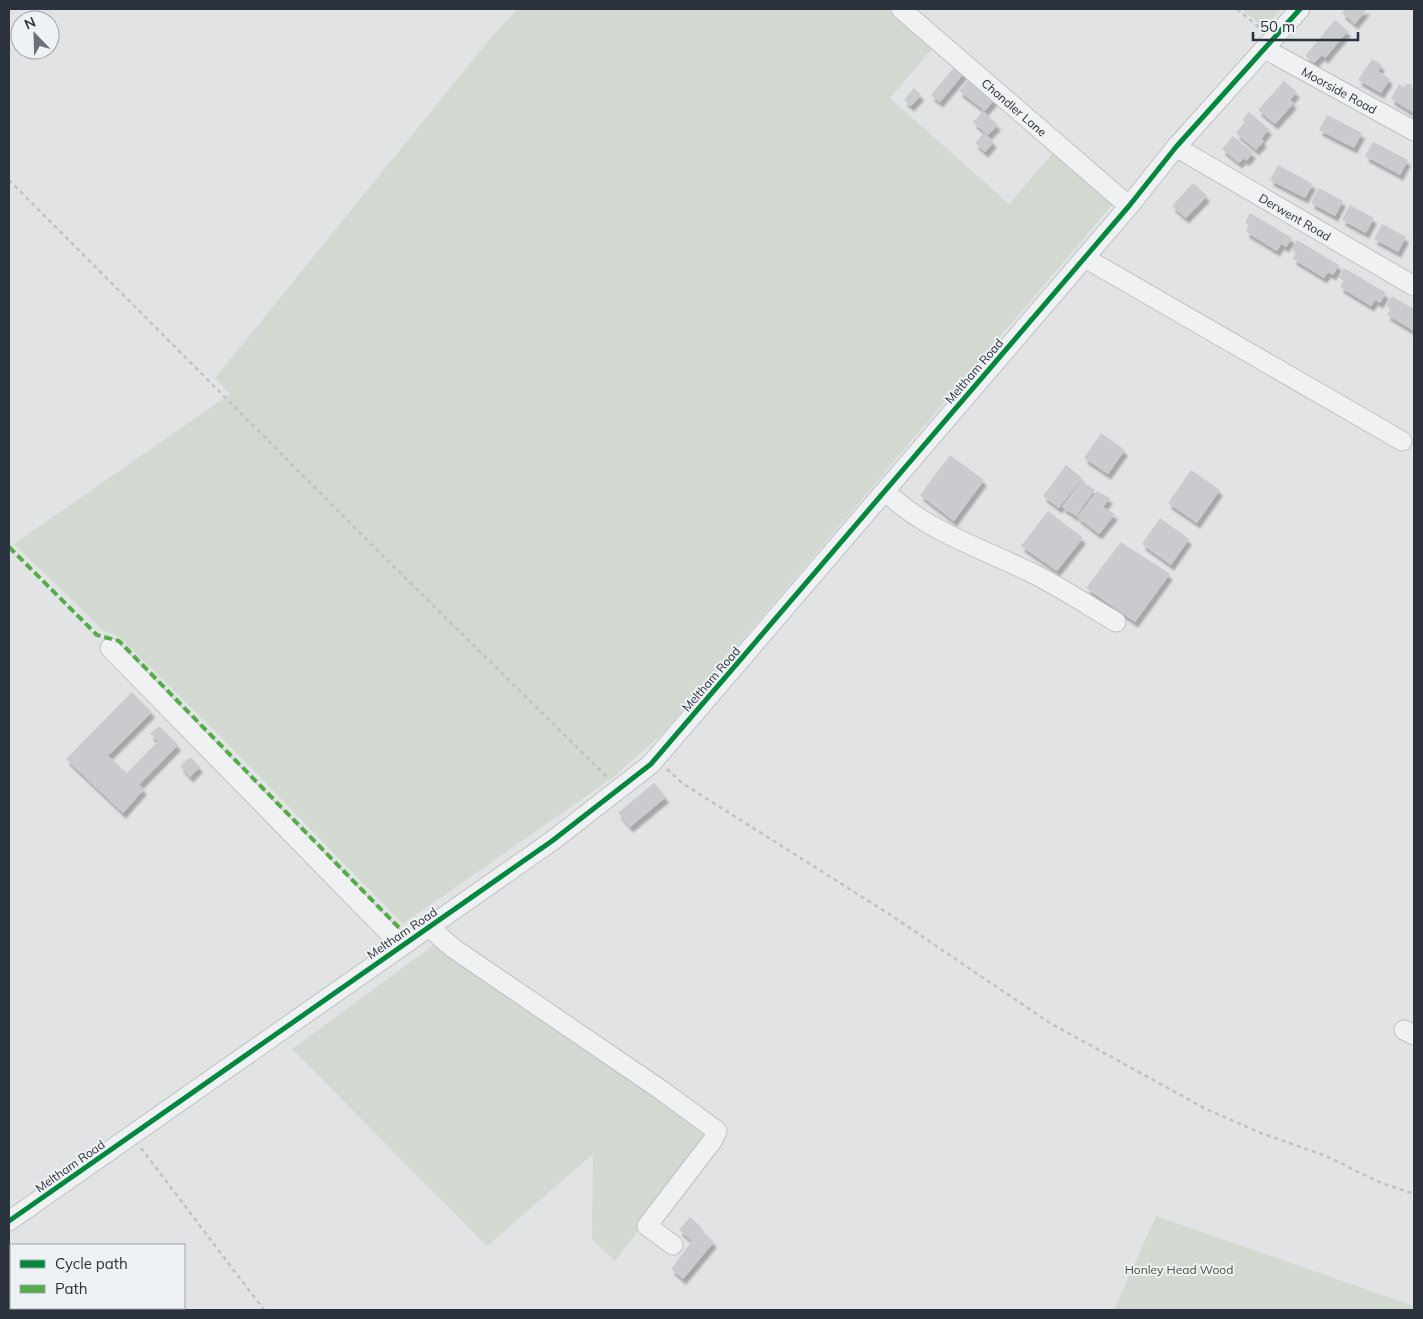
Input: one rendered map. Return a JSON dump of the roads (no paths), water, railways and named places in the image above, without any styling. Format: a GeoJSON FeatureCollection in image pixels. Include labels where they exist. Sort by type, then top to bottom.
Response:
{"type":"FeatureCollection","features":[{"type":"Feature","properties":{"kind":"street","name":"Chandler Lane"},"geometry":{"type":"LineString","coordinates":[[901,9],[1129,206]]}},
{"type":"Feature","properties":{"kind":"street","name":"Meltham Road"},"geometry":{"type":"LineString","coordinates":[[9,1221],[552,841],[620,790],[655,759],[1085,258],[1176,147],[1300,9]]}},
{"type":"Feature","properties":{"kind":"street","name":"Moorside Road"},"geometry":{"type":"LineString","coordinates":[[1269,45],[1414,131]]}},
{"type":"Feature","properties":{"kind":"street","name":"Derwent Road"},"geometry":{"type":"LineString","coordinates":[[1176,147],[1414,286]]}},
{"type":"Feature","properties":{"kind":"street"},"geometry":{"type":"LineString","coordinates":[[1085,258],[1402,440]]}},
{"type":"Feature","properties":{"kind":"street"},"geometry":{"type":"LineString","coordinates":[[885,491],[903,509],[963,543],[1034,574],[1116,622]]}},
{"type":"Feature","properties":{"kind":"street"},"geometry":{"type":"LineString","coordinates":[[110,648],[401,945]]}},
{"type":"Feature","properties":{"kind":"street"},"geometry":{"type":"LineString","coordinates":[[429,927],[453,948],[661,1090],[717,1131],[713,1140],[647,1226],[673,1245]]}},
{"type":"Feature","properties":{"kind":"park label","name":"Honley Head Wood"},"geometry":{"type":"Point","coordinates":[1179,1269]}}]}
